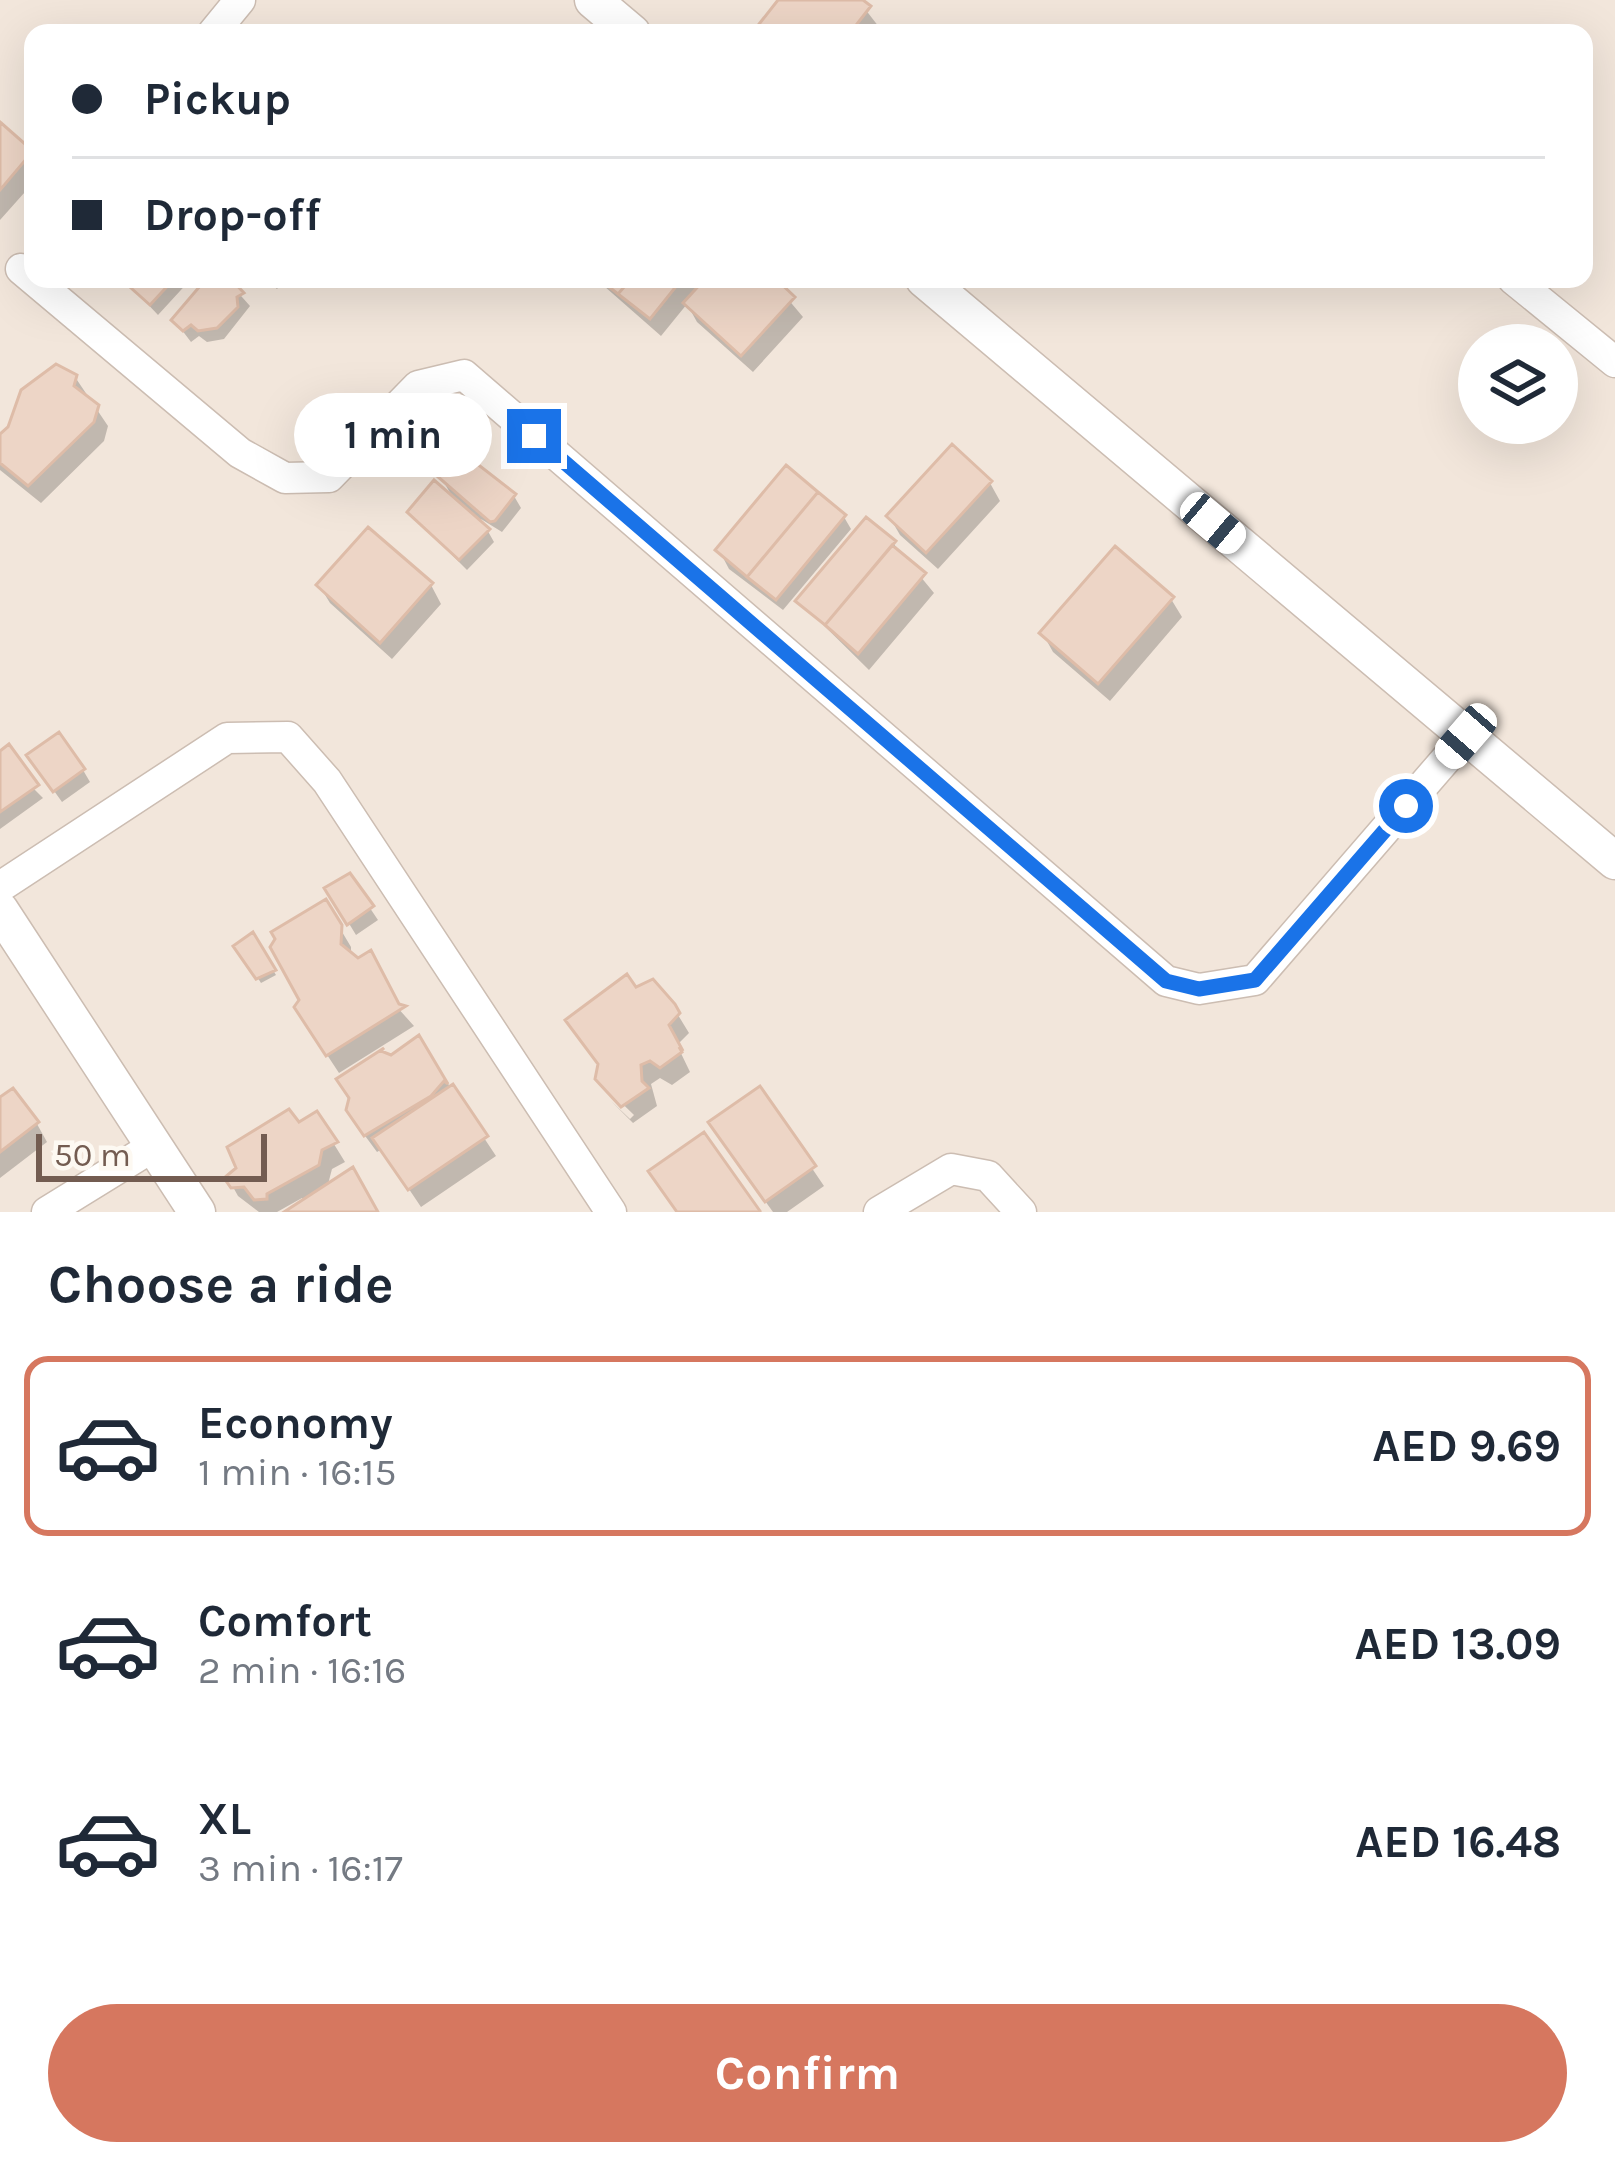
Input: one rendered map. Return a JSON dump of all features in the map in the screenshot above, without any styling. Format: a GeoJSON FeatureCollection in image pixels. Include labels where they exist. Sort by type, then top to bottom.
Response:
{"type":"FeatureCollection","features":[{"type":"Feature","properties":{"kind":"street"},"geometry":{"type":"LineString","coordinates":[[220,24],[240,0]]}},
{"type":"Feature","properties":{"kind":"street"},"geometry":{"type":"LineString","coordinates":[[593,0],[621,24]]}},
{"type":"Feature","properties":{"kind":"street"},"geometry":{"type":"LineString","coordinates":[[38,288],[240,453],[285,478],[329,477],[418,386],[464,375],[1166,981],[1199,989],[1255,980],[1466,736]]}},
{"type":"Feature","properties":{"kind":"street"},"geometry":{"type":"LineString","coordinates":[[935,288],[1615,861]]}},
{"type":"Feature","properties":{"kind":"street"},"geometry":{"type":"LineString","coordinates":[[1524,288],[1615,362]]}},
{"type":"Feature","properties":{"kind":"street"},"geometry":{"type":"LineString","coordinates":[[0,886],[227,738],[288,737],[328,781],[611,1212]]}},
{"type":"Feature","properties":{"kind":"street"},"geometry":{"type":"LineString","coordinates":[[0,910],[197,1212]]}},
{"type":"Feature","properties":{"kind":"street"},"geometry":{"type":"LineString","coordinates":[[47,1212],[154,1146]]}},
{"type":"Feature","properties":{"kind":"street"},"geometry":{"type":"LineString","coordinates":[[879,1212],[951,1169],[988,1177],[1021,1212]]}},
{"type":"Feature","properties":{"kind":"shaded area"},"geometry":{"type":"Polygon","coordinates":[[[0,0],[1615,0],[1615,1212],[0,1212],[0,0]]]}},
{"type":"Feature","properties":{"kind":"building"},"geometry":{"type":"Polygon","coordinates":[[[778,0],[863,0],[871,6],[857,24],[759,24],[778,0]]]}},
{"type":"Feature","properties":{"kind":"building"},"geometry":{"type":"Polygon","coordinates":[[[0,122],[24,143],[24,162],[0,190],[0,122]]]}},
{"type":"Feature","properties":{"kind":"building"},"geometry":{"type":"Polygon","coordinates":[[[131,288],[166,288],[150,305],[131,288]]]}},
{"type":"Feature","properties":{"kind":"building"},"geometry":{"type":"Polygon","coordinates":[[[198,288],[239,288],[244,293],[237,297],[238,307],[217,328],[198,331],[191,325],[183,331],[171,320],[198,288]]]}},
{"type":"Feature","properties":{"kind":"building"},"geometry":{"type":"Polygon","coordinates":[[[623,288],[675,288],[650,319],[618,294],[623,288]]]}},
{"type":"Feature","properties":{"kind":"building"},"geometry":{"type":"Polygon","coordinates":[[[697,288],[786,288],[795,297],[741,356],[683,303],[697,288]]]}},
{"type":"Feature","properties":{"kind":"building"},"geometry":{"type":"Polygon","coordinates":[[[56,364],[77,375],[74,386],[99,405],[94,422],[28,486],[0,463],[0,434],[8,427],[21,390],[56,364]]]}},
{"type":"Feature","properties":{"kind":"building"},"geometry":{"type":"Polygon","coordinates":[[[952,444],[992,481],[926,553],[886,516],[952,444]]]}},
{"type":"Feature","properties":{"kind":"building"},"geometry":{"type":"Polygon","coordinates":[[[458,449],[516,494],[495,521],[490,522],[437,476],[458,449]]]}},
{"type":"Feature","properties":{"kind":"building"},"geometry":{"type":"Polygon","coordinates":[[[786,465],[818,492],[747,577],[715,550],[786,465]]]}},
{"type":"Feature","properties":{"kind":"building"},"geometry":{"type":"Polygon","coordinates":[[[434,480],[490,529],[459,560],[407,512],[434,480]]]}},
{"type":"Feature","properties":{"kind":"building"},"geometry":{"type":"Polygon","coordinates":[[[818,492],[846,515],[776,600],[747,577],[818,492]]]}},
{"type":"Feature","properties":{"kind":"building"},"geometry":{"type":"Polygon","coordinates":[[[866,517],[896,541],[825,625],[795,601],[866,517]]]}},
{"type":"Feature","properties":{"kind":"building"},"geometry":{"type":"Polygon","coordinates":[[[368,527],[433,583],[380,643],[316,585],[368,527]]]}},
{"type":"Feature","properties":{"kind":"building"},"geometry":{"type":"Polygon","coordinates":[[[892,545],[926,573],[858,654],[825,625],[892,545]]]}},
{"type":"Feature","properties":{"kind":"building"},"geometry":{"type":"Polygon","coordinates":[[[1115,546],[1174,597],[1098,684],[1039,633],[1115,546]]]}},
{"type":"Feature","properties":{"kind":"building"},"geometry":{"type":"Polygon","coordinates":[[[59,732],[85,769],[53,792],[26,755],[59,732]]]}},
{"type":"Feature","properties":{"kind":"building"},"geometry":{"type":"Polygon","coordinates":[[[9,744],[39,785],[0,812],[0,751],[9,744]]]}},
{"type":"Feature","properties":{"kind":"building"},"geometry":{"type":"Polygon","coordinates":[[[350,873],[374,906],[347,925],[324,888],[350,873]]]}},
{"type":"Feature","properties":{"kind":"building"},"geometry":{"type":"Polygon","coordinates":[[[326,899],[342,925],[341,944],[358,958],[371,950],[399,1004],[406,1006],[326,1056],[294,1007],[299,1000],[270,947],[275,939],[271,932],[326,899]]]}},
{"type":"Feature","properties":{"kind":"building"},"geometry":{"type":"Polygon","coordinates":[[[253,932],[276,970],[256,979],[233,946],[253,932]]]}},
{"type":"Feature","properties":{"kind":"building"},"geometry":{"type":"Polygon","coordinates":[[[627,974],[636,987],[653,979],[675,1004],[680,1013],[669,1025],[683,1051],[679,1047],[682,1052],[660,1068],[650,1061],[641,1065],[642,1081],[649,1088],[621,1107],[595,1079],[598,1064],[565,1020],[627,974]]]}},
{"type":"Feature","properties":{"kind":"building"},"geometry":{"type":"Polygon","coordinates":[[[419,1035],[448,1084],[444,1081],[431,1096],[364,1136],[346,1110],[349,1098],[336,1079],[384,1048],[381,1051],[391,1055],[419,1035]]]}},
{"type":"Feature","properties":{"kind":"building"},"geometry":{"type":"Polygon","coordinates":[[[453,1084],[488,1136],[408,1190],[372,1138],[453,1084]]]}},
{"type":"Feature","properties":{"kind":"building"},"geometry":{"type":"Polygon","coordinates":[[[760,1086],[816,1166],[765,1202],[708,1122],[760,1086]]]}},
{"type":"Feature","properties":{"kind":"building"},"geometry":{"type":"Polygon","coordinates":[[[13,1088],[39,1122],[0,1152],[0,1097],[13,1088]]]}},
{"type":"Feature","properties":{"kind":"building"},"geometry":{"type":"Polygon","coordinates":[[[289,1109],[299,1122],[317,1111],[338,1142],[322,1150],[319,1165],[267,1194],[267,1199],[254,1200],[244,1187],[231,1188],[224,1178],[236,1168],[227,1147],[289,1109]]]}},
{"type":"Feature","properties":{"kind":"building"},"geometry":{"type":"Polygon","coordinates":[[[704,1132],[759,1212],[677,1212],[648,1171],[704,1132]]]}},
{"type":"Feature","properties":{"kind":"building"},"geometry":{"type":"Polygon","coordinates":[[[353,1167],[378,1212],[284,1212],[353,1167]]]}},
{"type":"Feature","properties":{"kind":"route"},"geometry":{"type":"LineString","coordinates":[[534,436],[1166,981],[1199,989],[1255,980],[1406,806]]}}]}
